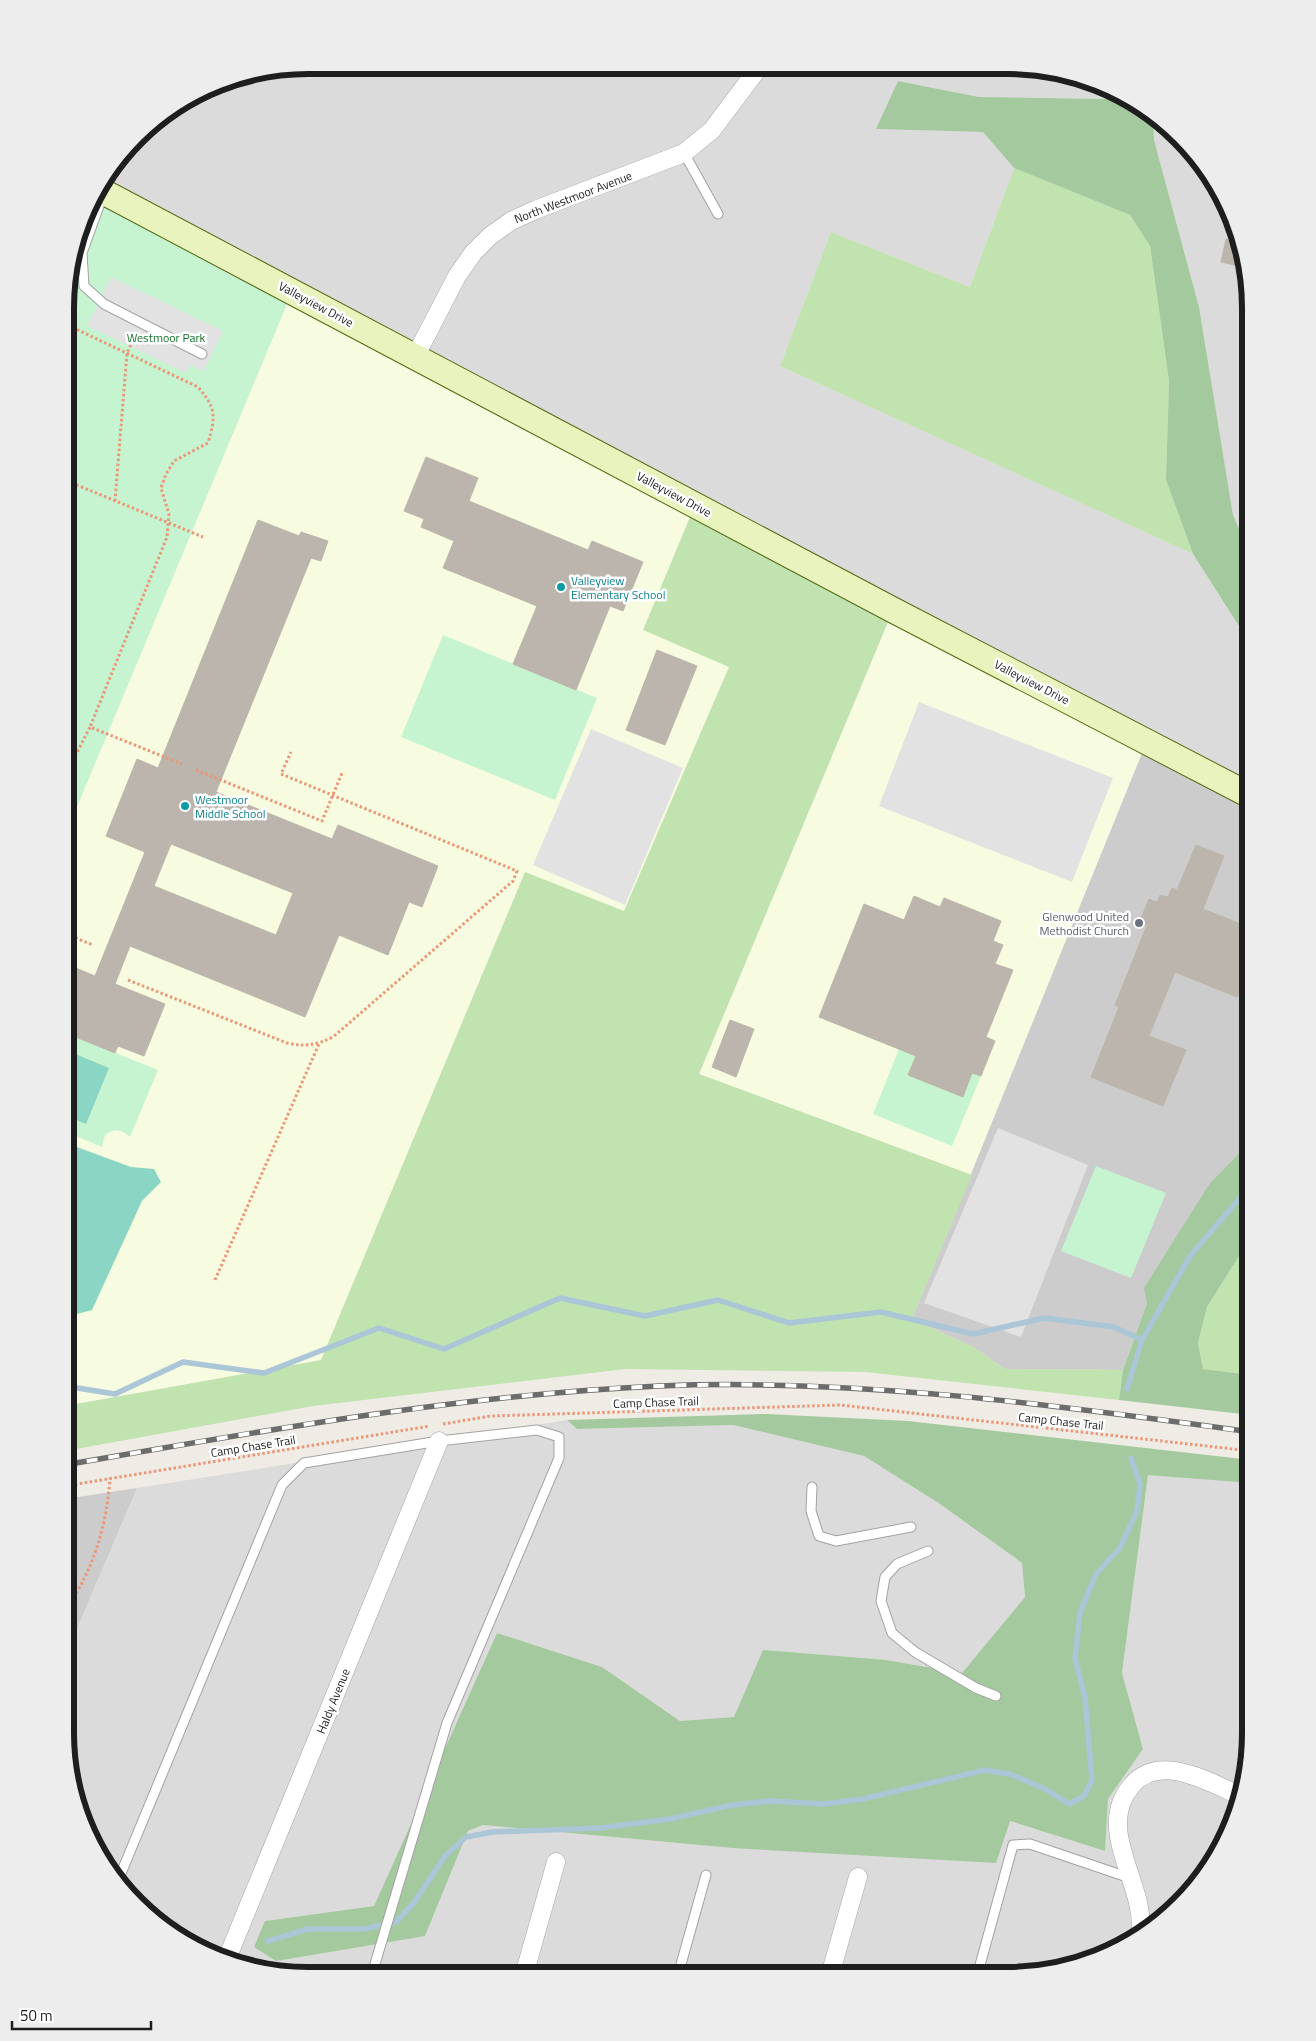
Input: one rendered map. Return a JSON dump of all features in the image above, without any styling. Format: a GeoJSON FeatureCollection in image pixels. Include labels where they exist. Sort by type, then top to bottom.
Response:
{"type":"FeatureCollection","features":[{"type":"Feature","properties":{"kind":"street","name":"North Westmoor Avenue"},"geometry":{"type":"LineString","coordinates":[[415,357],[456,276],[473,253],[511,221],[684,153],[712,130],[754,74]]}},
{"type":"Feature","properties":{"kind":"street","name":"Valleyview Drive"},"geometry":{"type":"LineString","coordinates":[[104,193],[900,614],[1242,791]]}},
{"type":"Feature","properties":{"kind":"street","name":"Haldy Avenue"},"geometry":{"type":"LineString","coordinates":[[229,1954],[437,1430]]}},
{"type":"Feature","properties":{"kind":"street"},"geometry":{"type":"LineString","coordinates":[[1141,1926],[1132,1879],[1117,1830],[1118,1813],[1121,1804],[1134,1783],[1152,1773],[1172,1770],[1234,1793]]}},
{"type":"Feature","properties":{"kind":"street"},"geometry":{"type":"LineString","coordinates":[[526,1967],[556,1862]]}},
{"type":"Feature","properties":{"kind":"street"},"geometry":{"type":"LineString","coordinates":[[833,1967],[858,1877]]}},
{"type":"Feature","properties":{"kind":"lane"},"geometry":{"type":"LineString","coordinates":[[684,153],[718,214]]}},
{"type":"Feature","properties":{"kind":"lane"},"geometry":{"type":"LineString","coordinates":[[95,212],[82,253],[84,286],[104,304],[202,354]]}},
{"type":"Feature","properties":{"kind":"lane"},"geometry":{"type":"LineString","coordinates":[[121,1874],[282,1485],[304,1463],[437,1430],[537,1430],[559,1437],[559,1458],[447,1723],[374,1967]]}},
{"type":"Feature","properties":{"kind":"lane"},"geometry":{"type":"LineString","coordinates":[[812,1487],[811,1511],[819,1536],[836,1541],[911,1527]]}},
{"type":"Feature","properties":{"kind":"lane"},"geometry":{"type":"LineString","coordinates":[[928,1551],[897,1564],[885,1577],[881,1601],[892,1633],[922,1656],[976,1688],[996,1696]]}},
{"type":"Feature","properties":{"kind":"lane"},"geometry":{"type":"LineString","coordinates":[[979,1967],[1013,1845],[1030,1844],[1132,1879]]}},
{"type":"Feature","properties":{"kind":"lane"},"geometry":{"type":"LineString","coordinates":[[680,1967],[706,1875]]}},
{"type":"Feature","properties":{"kind":"path"},"geometry":{"type":"LineString","coordinates":[[115,501],[127,353],[140,323]]}},
{"type":"Feature","properties":{"kind":"path"},"geometry":{"type":"LineString","coordinates":[[74,330],[198,387],[210,402],[214,417],[208,443],[174,460],[166,474],[161,488],[169,514],[168,537],[90,727],[74,758]]}},
{"type":"Feature","properties":{"kind":"path"},"geometry":{"type":"LineString","coordinates":[[74,484],[203,537]]}},
{"type":"Feature","properties":{"kind":"path"},"geometry":{"type":"LineString","coordinates":[[90,727],[182,764]]}},
{"type":"Feature","properties":{"kind":"path"},"geometry":{"type":"LineString","coordinates":[[128,980],[287,1043],[303,1046],[319,1043],[339,1031],[513,881],[517,871],[281,774],[291,752]]}},
{"type":"Feature","properties":{"kind":"path"},"geometry":{"type":"LineString","coordinates":[[196,770],[322,821],[342,773]]}},
{"type":"Feature","properties":{"kind":"path"},"geometry":{"type":"LineString","coordinates":[[74,937],[93,945]]}},
{"type":"Feature","properties":{"kind":"path"},"geometry":{"type":"LineString","coordinates":[[215,1280],[319,1043]]}},
{"type":"Feature","properties":{"kind":"path","name":"Camp Chase Trail"},"geometry":{"type":"LineString","coordinates":[[74,1484],[437,1430],[491,1416],[840,1405],[1242,1450]]}},
{"type":"Feature","properties":{"kind":"path"},"geometry":{"type":"LineString","coordinates":[[74,1598],[93,1559],[105,1523],[110,1478]]}},
{"type":"Feature","properties":{"kind":"shaded area"},"geometry":{"type":"Polygon","coordinates":[[[292,74],[1024,74],[1054,78],[1084,86],[1109,97],[1105,99],[979,97],[898,81],[877,129],[983,132],[1014,168],[970,287],[831,232],[780,366],[1193,554],[1242,631],[1242,791],[113,197],[128,158],[153,132],[178,113],[204,98],[232,86],[262,78],[292,74]]]}},
{"type":"Feature","properties":{"kind":"shaded area"},"geometry":{"type":"Polygon","coordinates":[[[1153,124],[1174,142],[1203,178],[1218,204],[1230,232],[1238,262],[1242,292],[1242,536],[1233,515],[1199,307],[1154,140],[1153,124]]]}},
{"type":"Feature","properties":{"kind":"shaded area"},"geometry":{"type":"Polygon","coordinates":[[[128,158],[113,197],[104,192],[128,158]]]}},
{"type":"Feature","properties":{"kind":"shaded area"},"geometry":{"type":"Polygon","coordinates":[[[111,277],[223,331],[204,371],[190,365],[186,373],[87,326],[111,277]]]}},
{"type":"Feature","properties":{"kind":"shaded area"},"geometry":{"type":"Polygon","coordinates":[[[292,292],[695,505],[729,667],[624,911],[525,873],[321,1360],[74,1404],[74,814],[292,292]]]}},
{"type":"Feature","properties":{"kind":"shaded area"},"geometry":{"type":"Polygon","coordinates":[[[893,610],[1147,741],[972,1175],[699,1074],[893,610]]]}},
{"type":"Feature","properties":{"kind":"shaded area"},"geometry":{"type":"Polygon","coordinates":[[[919,702],[1113,778],[1072,882],[879,806],[919,702]]]}},
{"type":"Feature","properties":{"kind":"shaded area"},"geometry":{"type":"Polygon","coordinates":[[[591,729],[683,768],[625,905],[533,865],[591,729]]]}},
{"type":"Feature","properties":{"kind":"shaded area"},"geometry":{"type":"Polygon","coordinates":[[[1147,741],[1242,791],[1242,1150],[1210,1183],[1147,1303],[1123,1370],[1005,1369],[973,1347],[912,1319],[1147,741]]]}},
{"type":"Feature","properties":{"kind":"shaded area"},"geometry":{"type":"Polygon","coordinates":[[[74,1053],[109,1068],[86,1124],[74,1119],[74,1053]]]}},
{"type":"Feature","properties":{"kind":"shaded area"},"geometry":{"type":"Polygon","coordinates":[[[998,1128],[1088,1165],[1021,1337],[924,1303],[998,1128]]]}},
{"type":"Feature","properties":{"kind":"shaded area"},"geometry":{"type":"Polygon","coordinates":[[[74,1146],[131,1167],[154,1169],[161,1182],[142,1201],[92,1310],[74,1315],[74,1146]]]}},
{"type":"Feature","properties":{"kind":"shaded area"},"geometry":{"type":"Polygon","coordinates":[[[567,1420],[577,1429],[733,1425],[864,1456],[940,1504],[1022,1563],[1025,1597],[962,1673],[886,1660],[734,1717],[680,1721],[602,1667],[497,1633],[374,1906],[265,1921],[425,1936],[468,1831],[483,1825],[732,1848],[1009,1821],[1105,1851],[1108,1799],[1143,1749],[1122,1673],[1148,1474],[1242,1482],[1242,1749],[1238,1779],[1230,1809],[1218,1837],[1203,1863],[1184,1888],[1163,1909],[1138,1928],[1112,1943],[1084,1955],[1054,1963],[1024,1967],[292,1967],[262,1963],[232,1955],[204,1943],[178,1928],[153,1909],[132,1888],[113,1863],[98,1837],[86,1809],[78,1779],[74,1749],[74,1636],[137,1488],[567,1420]]]}},
{"type":"Feature","properties":{"kind":"shaded area"},"geometry":{"type":"Polygon","coordinates":[[[137,1488],[74,1636],[74,1498],[137,1488]]]}},
{"type":"Feature","properties":{"kind":"green space"},"geometry":{"type":"Polygon","coordinates":[[[898,81],[979,97],[1105,99],[1109,97],[1153,124],[1154,140],[1199,307],[1233,515],[1242,536],[1242,631],[1193,554],[1166,480],[1169,381],[1150,246],[1130,215],[1014,168],[983,132],[876,129],[898,81]]]}},
{"type":"Feature","properties":{"kind":"green space"},"geometry":{"type":"Polygon","coordinates":[[[1014,168],[1130,215],[1150,246],[1169,381],[1166,480],[1193,554],[780,366],[831,232],[970,287],[1014,168]]]}},
{"type":"Feature","properties":{"kind":"green space","name":"Westmoor Park"},"geometry":{"type":"Polygon","coordinates":[[[104,192],[292,292],[74,814],[74,292],[78,262],[86,232],[104,192]]]}},
{"type":"Feature","properties":{"kind":"green space"},"geometry":{"type":"Polygon","coordinates":[[[695,505],[893,610],[699,1074],[972,1175],[912,1319],[973,1347],[1005,1369],[1123,1370],[1119,1400],[865,1372],[625,1369],[313,1406],[74,1449],[74,1404],[321,1360],[525,872],[624,911],[729,667],[643,630],[695,505]]]}},
{"type":"Feature","properties":{"kind":"green space"},"geometry":{"type":"Polygon","coordinates":[[[443,635],[597,698],[555,800],[401,737],[443,635]]]}},
{"type":"Feature","properties":{"kind":"green space"},"geometry":{"type":"Polygon","coordinates":[[[74,1036],[158,1070],[130,1137],[121,1131],[112,1131],[105,1135],[102,1147],[74,1135],[74,1036]]]}},
{"type":"Feature","properties":{"kind":"green space"},"geometry":{"type":"Polygon","coordinates":[[[905,1045],[981,1076],[952,1146],[873,1114],[899,1049],[905,1045]]]}},
{"type":"Feature","properties":{"kind":"green space"},"geometry":{"type":"Polygon","coordinates":[[[1242,1150],[1242,1251],[1207,1307],[1198,1343],[1203,1369],[1242,1374],[1242,1414],[1119,1400],[1123,1370],[1147,1303],[1144,1288],[1210,1183],[1242,1150]]]}},
{"type":"Feature","properties":{"kind":"green space"},"geometry":{"type":"Polygon","coordinates":[[[1096,1166],[1166,1193],[1131,1278],[1061,1251],[1096,1166]]]}},
{"type":"Feature","properties":{"kind":"green space"},"geometry":{"type":"Polygon","coordinates":[[[1242,1251],[1242,1374],[1203,1369],[1198,1343],[1207,1307],[1242,1251]]]}},
{"type":"Feature","properties":{"kind":"green space"},"geometry":{"type":"Polygon","coordinates":[[[766,1414],[908,1421],[1242,1459],[1242,1482],[1148,1475],[1122,1673],[1143,1749],[1108,1799],[1105,1851],[1010,1821],[996,1863],[732,1848],[483,1825],[468,1831],[425,1936],[276,1961],[254,1947],[265,1921],[374,1906],[497,1633],[602,1667],[680,1721],[734,1717],[763,1650],[886,1660],[962,1673],[1025,1597],[1022,1563],[940,1504],[864,1456],[733,1425],[577,1429],[567,1420],[766,1414]]]}},
{"type":"Feature","properties":{"kind":"building"},"geometry":{"type":"Polygon","coordinates":[[[1226,239],[1232,241],[1239,266],[1221,262],[1226,239]]]}},
{"type":"Feature","properties":{"kind":"building","name":"Valleyview Elementary School"},"geometry":{"type":"Polygon","coordinates":[[[426,457],[478,478],[469,501],[588,550],[592,541],[643,562],[623,611],[610,606],[576,690],[513,664],[537,606],[443,568],[454,541],[421,527],[424,519],[404,511],[426,457]]]}},
{"type":"Feature","properties":{"kind":"building","name":"Westmoor Middle School"},"geometry":{"type":"Polygon","coordinates":[[[258,520],[299,536],[301,532],[328,541],[321,561],[311,558],[216,792],[332,839],[338,825],[438,866],[422,907],[409,902],[388,955],[339,935],[305,1017],[130,946],[115,984],[165,1004],[144,1056],[118,1046],[115,1053],[74,1036],[74,967],[95,976],[145,852],[106,836],[137,759],[158,768],[258,520]],[[171,844],[154,886],[276,935],[293,893],[171,844]]]}},
{"type":"Feature","properties":{"kind":"building"},"geometry":{"type":"Polygon","coordinates":[[[657,650],[697,666],[665,745],[626,730],[657,650]]]}},
{"type":"Feature","properties":{"kind":"building","name":"Glenwood United Methodist Church"},"geometry":{"type":"Polygon","coordinates":[[[1196,845],[1224,856],[1203,909],[1242,924],[1242,985],[1237,997],[1175,972],[1149,1036],[1186,1050],[1163,1106],[1091,1077],[1119,1007],[1115,1005],[1147,925],[1139,923],[1149,899],[1157,902],[1160,895],[1168,897],[1172,888],[1177,890],[1196,845]]]}},
{"type":"Feature","properties":{"kind":"building"},"geometry":{"type":"Polygon","coordinates":[[[914,896],[940,907],[944,898],[1001,921],[993,941],[1003,945],[995,964],[1013,970],[986,1037],[995,1041],[981,1076],[972,1073],[963,1097],[908,1075],[916,1056],[819,1017],[864,904],[904,920],[914,896]]]}},
{"type":"Feature","properties":{"kind":"building"},"geometry":{"type":"Polygon","coordinates":[[[730,1020],[754,1029],[736,1077],[712,1067],[730,1020]]]}},
{"type":"Feature","properties":{"kind":"waterway"},"geometry":{"type":"LineString","coordinates":[[1127,1389],[1142,1340],[1190,1256],[1242,1195]]}},
{"type":"Feature","properties":{"kind":"waterway"},"geometry":{"type":"LineString","coordinates":[[74,1387],[115,1394],[183,1362],[264,1373],[379,1328],[444,1349],[560,1298],[645,1316],[718,1300],[789,1323],[881,1312],[973,1334],[1044,1318],[1114,1327],[1142,1340]]}},
{"type":"Feature","properties":{"kind":"waterway"},"geometry":{"type":"LineString","coordinates":[[268,1941],[308,1929],[364,1929],[396,1922],[413,1904],[445,1856],[466,1837],[492,1832],[599,1828],[670,1819],[732,1805],[770,1801],[823,1804],[863,1799],[985,1770],[1013,1775],[1045,1789],[1069,1804],[1084,1796],[1092,1780],[1085,1698],[1075,1658],[1080,1613],[1096,1574],[1120,1548],[1137,1511],[1140,1484],[1131,1458]]}},
{"type":"Feature","properties":{"kind":"railway"},"geometry":{"type":"LineString","coordinates":[[74,1463],[287,1427],[435,1406],[510,1397],[659,1386],[807,1386],[882,1390],[1030,1403],[1242,1431]]}},
{"type":"Feature","properties":{"kind":"place","name":"Valleyview Elementary School"},"geometry":{"type":"Point","coordinates":[561,587]}},
{"type":"Feature","properties":{"kind":"place","name":"Westmoor Middle School"},"geometry":{"type":"Point","coordinates":[185,806]}},
{"type":"Feature","properties":{"kind":"place","name":"Glenwood United Methodist Church"},"geometry":{"type":"Point","coordinates":[1139,923]}}]}
